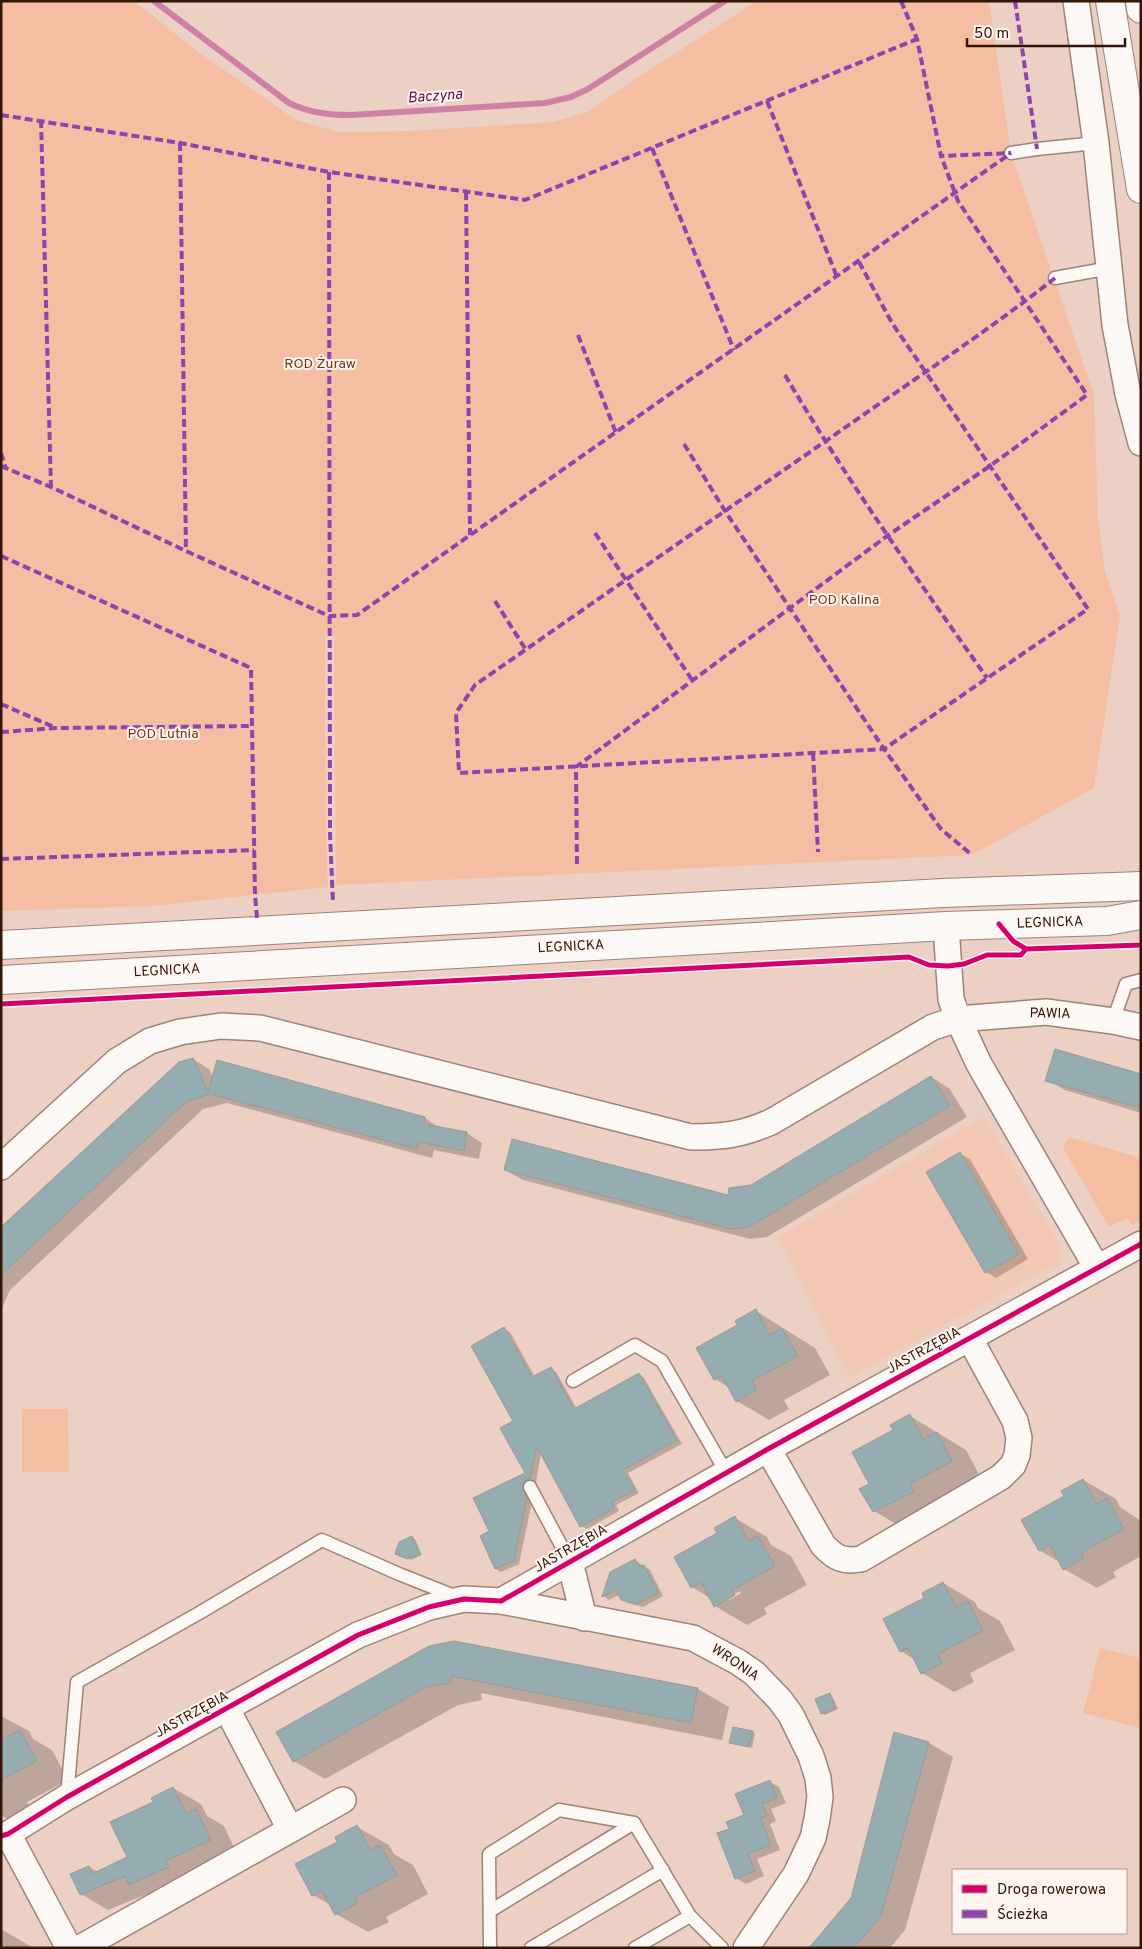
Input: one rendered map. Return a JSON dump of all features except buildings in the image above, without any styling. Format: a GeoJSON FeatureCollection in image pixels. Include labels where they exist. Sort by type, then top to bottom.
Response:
{"type":"FeatureCollection","features":[{"type":"Feature","properties":{"kind":"main road"},"geometry":{"type":"LineString","coordinates":[[1110,1],[1141,189]]}},
{"type":"Feature","properties":{"kind":"main road"},"geometry":{"type":"LineString","coordinates":[[1140,1],[1141,9]]}},
{"type":"Feature","properties":{"kind":"main road"},"geometry":{"type":"LineString","coordinates":[[1,945],[943,893],[1141,886]]}},
{"type":"Feature","properties":{"kind":"main road","name":"LEGNICKA"},"geometry":{"type":"LineString","coordinates":[[1,980],[946,926],[1107,921],[1141,915]]}},
{"type":"Feature","properties":{"kind":"main road"},"geometry":{"type":"LineString","coordinates":[[1107,921],[1141,922]]}},
{"type":"Feature","properties":{"kind":"street"},"geometry":{"type":"LineString","coordinates":[[1076,1],[1096,143],[1115,326],[1128,394],[1141,443]]}},
{"type":"Feature","properties":{"kind":"street"},"geometry":{"type":"LineString","coordinates":[[946,926],[950,999],[958,1019],[979,1064],[1097,1268]]}},
{"type":"Feature","properties":{"kind":"street","name":"PAWIA"},"geometry":{"type":"LineString","coordinates":[[958,1019],[1046,1012],[1113,1021],[1141,1027]]}},
{"type":"Feature","properties":{"kind":"street"},"geometry":{"type":"LineString","coordinates":[[1,1167],[117,1061],[150,1041],[180,1032],[221,1026],[260,1028],[691,1137],[723,1137],[748,1132],[771,1122],[933,1027],[958,1019]]}},
{"type":"Feature","properties":{"kind":"street","name":"JASTRZĘBIA"},"geometry":{"type":"LineString","coordinates":[[70,1948],[5,1835],[67,1798],[358,1635],[429,1606],[464,1599],[501,1601],[726,1472],[1141,1244]]}},
{"type":"Feature","properties":{"kind":"street","name":"JASTRZĘBIA"},"geometry":{"type":"LineString","coordinates":[[768,1449],[823,1545],[833,1555],[849,1561],[861,1559],[1001,1477],[1013,1465],[1017,1455],[1019,1438],[1015,1421],[970,1339]]}},
{"type":"Feature","properties":{"kind":"street"},"geometry":{"type":"LineString","coordinates":[[570,1562],[584,1618]]}},
{"type":"Feature","properties":{"kind":"street","name":"WRONIA"},"geometry":{"type":"LineString","coordinates":[[501,1601],[693,1638],[724,1654],[754,1673],[780,1700],[791,1716],[808,1749],[818,1778],[820,1798],[813,1838],[796,1874],[746,1948]]}},
{"type":"Feature","properties":{"kind":"street","name":"JASTRZĘBIA"},"geometry":{"type":"LineString","coordinates":[[227,1709],[290,1829]]}},
{"type":"Feature","properties":{"kind":"street"},"geometry":{"type":"LineString","coordinates":[[80,1948],[343,1800]]}},
{"type":"Feature","properties":{"kind":"lane"},"geometry":{"type":"LineString","coordinates":[[1011,153],[1096,143]]}},
{"type":"Feature","properties":{"kind":"lane"},"geometry":{"type":"LineString","coordinates":[[1055,278],[1110,268]]}},
{"type":"Feature","properties":{"kind":"lane"},"geometry":{"type":"LineString","coordinates":[[1113,1021],[1126,984],[1141,980]]}},
{"type":"Feature","properties":{"kind":"lane"},"geometry":{"type":"LineString","coordinates":[[573,1381],[635,1345],[649,1353],[662,1361],[726,1472]]}},
{"type":"Feature","properties":{"kind":"lane"},"geometry":{"type":"LineString","coordinates":[[530,1487],[570,1562]]}},
{"type":"Feature","properties":{"kind":"lane"},"geometry":{"type":"LineString","coordinates":[[67,1798],[77,1682],[201,1612],[322,1540],[399,1574],[464,1599]]}},
{"type":"Feature","properties":{"kind":"lane"},"geometry":{"type":"LineString","coordinates":[[490,1948],[489,1854],[559,1810],[634,1824],[690,1916],[722,1948]]}},
{"type":"Feature","properties":{"kind":"lane"},"geometry":{"type":"LineString","coordinates":[[490,1911],[634,1824]]}},
{"type":"Feature","properties":{"kind":"lane"},"geometry":{"type":"LineString","coordinates":[[531,1948],[663,1870]]}},
{"type":"Feature","properties":{"kind":"lane"},"geometry":{"type":"LineString","coordinates":[[635,1948],[690,1916]]}},
{"type":"Feature","properties":{"kind":"shaded area"},"geometry":{"type":"Polygon","coordinates":[[[984,1117],[1061,1248],[1059,1262],[850,1377],[778,1237],[984,1117]]]}},
{"type":"Feature","properties":{"kind":"green space"},"geometry":{"type":"Polygon","coordinates":[[[1,1],[134,1],[197,51],[296,120],[339,132],[409,131],[553,122],[588,112],[635,79],[757,1],[989,1],[1011,153],[1094,395],[1098,519],[1105,571],[1120,616],[1094,788],[972,855],[336,885],[334,640],[338,637],[325,634],[328,887],[151,906],[1,911],[1,1]]]}},
{"type":"Feature","properties":{"kind":"green space"},"geometry":{"type":"Polygon","coordinates":[[[1069,1137],[1141,1158],[1141,1220],[1132,1225],[1127,1218],[1109,1227],[1063,1148],[1069,1137]]]}},
{"type":"Feature","properties":{"kind":"green space"},"geometry":{"type":"Polygon","coordinates":[[[22,1409],[68,1409],[69,1472],[22,1472],[22,1409]]]}},
{"type":"Feature","properties":{"kind":"green space"},"geometry":{"type":"Polygon","coordinates":[[[1100,1648],[1141,1658],[1141,1728],[1083,1713],[1100,1648]]]}},
{"type":"Feature","properties":{"kind":"waterway","name":"Baczyna"},"geometry":{"type":"LineString","coordinates":[[154,1],[289,103],[304,109],[335,115],[545,103],[571,97],[588,89],[725,1]]}},
{"type":"Feature","properties":{"kind":"marked path"},"geometry":{"type":"LineString","coordinates":[[901,1],[917,39],[941,156],[1011,153]]}},
{"type":"Feature","properties":{"kind":"marked path"},"geometry":{"type":"LineString","coordinates":[[1015,1],[1037,149]]}},
{"type":"Feature","properties":{"kind":"marked path"},"geometry":{"type":"LineString","coordinates":[[1,115],[180,143],[329,172],[525,200],[917,39]]}},
{"type":"Feature","properties":{"kind":"marked path"},"geometry":{"type":"LineString","coordinates":[[767,101],[837,277]]}},
{"type":"Feature","properties":{"kind":"marked path"},"geometry":{"type":"LineString","coordinates":[[41,120],[51,487]]}},
{"type":"Feature","properties":{"kind":"marked path"},"geometry":{"type":"LineString","coordinates":[[180,143],[186,551]]}},
{"type":"Feature","properties":{"kind":"marked path"},"geometry":{"type":"LineString","coordinates":[[652,148],[734,350]]}},
{"type":"Feature","properties":{"kind":"marked path"},"geometry":{"type":"LineString","coordinates":[[1,466],[51,487],[329,616],[357,615],[1011,153]]}},
{"type":"Feature","properties":{"kind":"marked path"},"geometry":{"type":"LineString","coordinates":[[577,864],[576,767],[887,536],[990,466],[1087,395],[958,201],[941,156]]}},
{"type":"Feature","properties":{"kind":"marked path"},"geometry":{"type":"LineString","coordinates":[[329,172],[330,834],[333,903]]}},
{"type":"Feature","properties":{"kind":"marked path"},"geometry":{"type":"LineString","coordinates":[[466,192],[470,535]]}},
{"type":"Feature","properties":{"kind":"marked path"},"geometry":{"type":"LineString","coordinates":[[859,262],[892,323],[1088,609],[884,749],[459,773],[456,713],[475,685],[917,378],[945,358],[1001,319],[1055,278]]}},
{"type":"Feature","properties":{"kind":"marked path"},"geometry":{"type":"LineString","coordinates":[[578,335],[616,433]]}},
{"type":"Feature","properties":{"kind":"marked path"},"geometry":{"type":"LineString","coordinates":[[785,375],[858,491],[987,678]]}},
{"type":"Feature","properties":{"kind":"marked path"},"geometry":{"type":"LineString","coordinates":[[684,444],[725,511],[884,749],[941,829],[972,855]]}},
{"type":"Feature","properties":{"kind":"marked path"},"geometry":{"type":"LineString","coordinates":[[1,453],[6,469]]}},
{"type":"Feature","properties":{"kind":"marked path"},"geometry":{"type":"LineString","coordinates":[[595,533],[692,680]]}},
{"type":"Feature","properties":{"kind":"marked path"},"geometry":{"type":"LineString","coordinates":[[1,556],[251,668],[257,918]]}},
{"type":"Feature","properties":{"kind":"marked path"},"geometry":{"type":"LineString","coordinates":[[495,601],[526,650]]}},
{"type":"Feature","properties":{"kind":"marked path"},"geometry":{"type":"LineString","coordinates":[[1,704],[56,728]]}},
{"type":"Feature","properties":{"kind":"marked path"},"geometry":{"type":"LineString","coordinates":[[1,732],[57,728],[252,726]]}},
{"type":"Feature","properties":{"kind":"marked path"},"geometry":{"type":"LineString","coordinates":[[813,753],[818,852]]}},
{"type":"Feature","properties":{"kind":"marked path"},"geometry":{"type":"LineString","coordinates":[[1,859],[254,850]]}},
{"type":"Feature","properties":{"kind":"cycle path"},"geometry":{"type":"LineString","coordinates":[[999,924],[1013,941],[1026,949],[1141,945]]}},
{"type":"Feature","properties":{"kind":"cycle path"},"geometry":{"type":"LineString","coordinates":[[1,1004],[909,957],[929,965],[948,966],[964,964],[987,955],[1021,955],[1026,949]]}},
{"type":"Feature","properties":{"kind":"cycle path"},"geometry":{"type":"LineString","coordinates":[[1,1836],[8,1834],[67,1797],[358,1635],[429,1607],[464,1599],[501,1601],[768,1449],[1141,1244]]}},
{"type":"Feature","properties":{"kind":"park label","name":"ROD Żuraw"},"geometry":{"type":"Point","coordinates":[320,364]}},
{"type":"Feature","properties":{"kind":"park label","name":"POD Kalina"},"geometry":{"type":"Point","coordinates":[844,600]}},
{"type":"Feature","properties":{"kind":"park label","name":"POD Lutnia"},"geometry":{"type":"Point","coordinates":[163,734]}}]}
